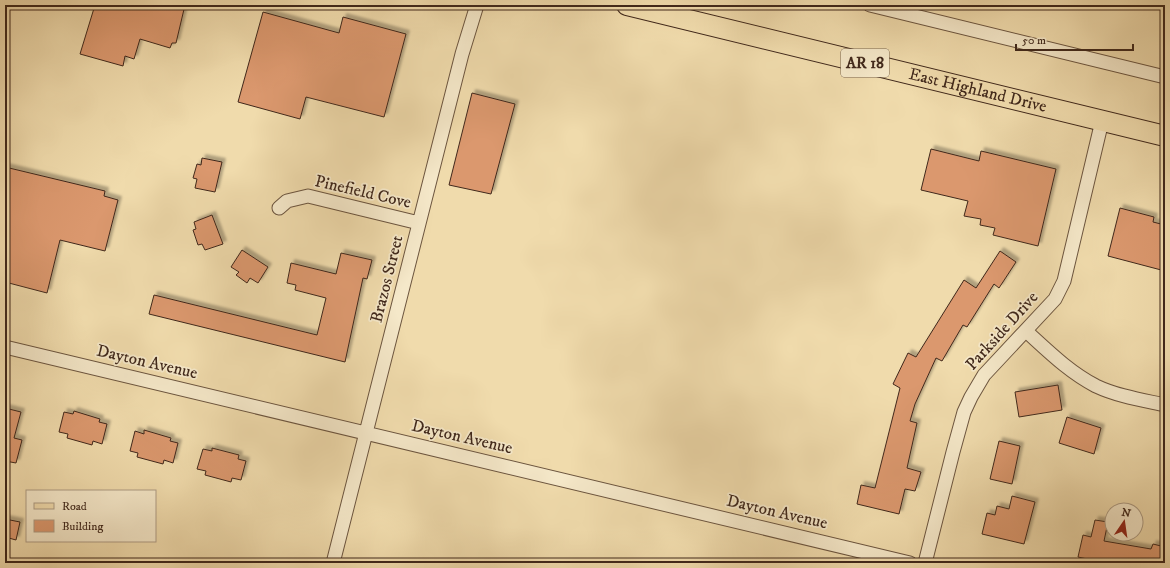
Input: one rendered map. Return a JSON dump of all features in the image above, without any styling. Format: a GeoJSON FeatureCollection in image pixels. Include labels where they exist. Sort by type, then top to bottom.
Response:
{"type":"FeatureCollection","features":[{"type":"Feature","properties":{"kind":"main road","name":"East Highland Drive"},"geometry":{"type":"LineString","coordinates":[[627,5],[1165,136]]}},
{"type":"Feature","properties":{"kind":"street","name":"Brazos Street"},"geometry":{"type":"LineString","coordinates":[[333,563],[462,54],[477,5]]}},
{"type":"Feature","properties":{"kind":"street"},"geometry":{"type":"LineString","coordinates":[[870,5],[1165,77]]}},
{"type":"Feature","properties":{"kind":"street","name":"Parkside Drive"},"geometry":{"type":"LineString","coordinates":[[926,563],[964,412],[984,375],[1054,299],[1064,281],[1102,121]]}},
{"type":"Feature","properties":{"kind":"street","name":"Pinefield Cove"},"geometry":{"type":"LineString","coordinates":[[278,208],[287,201],[308,196],[420,224]]}},
{"type":"Feature","properties":{"kind":"street"},"geometry":{"type":"LineString","coordinates":[[1026,331],[1060,362],[1098,386],[1119,394],[1165,405]]}},
{"type":"Feature","properties":{"kind":"street","name":"Dayton Avenue"},"geometry":{"type":"LineString","coordinates":[[5,347],[910,563]]}},
{"type":"Feature","properties":{"kind":"building"},"geometry":{"type":"Polygon","coordinates":[[[95,5],[185,5],[176,43],[172,43],[170,48],[140,39],[134,59],[125,56],[123,66],[80,54],[95,5]]]}},
{"type":"Feature","properties":{"kind":"building"},"geometry":{"type":"Polygon","coordinates":[[[263,12],[339,33],[343,17],[406,34],[384,117],[306,97],[300,119],[238,102],[263,12]]]}},
{"type":"Feature","properties":{"kind":"building"},"geometry":{"type":"Polygon","coordinates":[[[472,93],[515,104],[491,194],[449,185],[472,93]]]}},
{"type":"Feature","properties":{"kind":"building"},"geometry":{"type":"Polygon","coordinates":[[[931,149],[979,161],[981,151],[1056,169],[1038,246],[993,235],[995,228],[980,225],[981,219],[964,216],[968,201],[921,190],[931,149]]]}},
{"type":"Feature","properties":{"kind":"building"},"geometry":{"type":"Polygon","coordinates":[[[202,158],[222,162],[215,192],[195,188],[197,179],[193,178],[197,164],[201,165],[202,158]]]}},
{"type":"Feature","properties":{"kind":"building"},"geometry":{"type":"Polygon","coordinates":[[[5,167],[105,191],[104,196],[118,200],[105,251],[60,240],[47,293],[5,282],[5,167]]]}},
{"type":"Feature","properties":{"kind":"building"},"geometry":{"type":"Polygon","coordinates":[[[1120,208],[1154,217],[1153,222],[1165,225],[1165,271],[1108,256],[1120,208]]]}},
{"type":"Feature","properties":{"kind":"building"},"geometry":{"type":"Polygon","coordinates":[[[212,215],[223,244],[205,250],[202,244],[198,245],[193,230],[196,229],[194,222],[212,215]]]}},
{"type":"Feature","properties":{"kind":"building"},"geometry":{"type":"Polygon","coordinates":[[[242,250],[268,267],[258,283],[250,278],[247,283],[236,275],[239,272],[231,267],[242,250]]]}},
{"type":"Feature","properties":{"kind":"building"},"geometry":{"type":"Polygon","coordinates":[[[1000,251],[1016,262],[999,288],[994,284],[967,327],[963,325],[942,361],[936,358],[915,404],[910,421],[917,423],[907,468],[921,472],[915,491],[905,489],[899,514],[857,504],[861,485],[875,488],[900,388],[893,384],[908,353],[916,357],[964,280],[976,288],[1000,251]]]}},
{"type":"Feature","properties":{"kind":"building"},"geometry":{"type":"Polygon","coordinates":[[[341,253],[372,260],[367,279],[363,278],[345,362],[149,314],[154,295],[317,335],[326,298],[295,290],[296,285],[287,283],[291,263],[336,274],[341,253]]]}},
{"type":"Feature","properties":{"kind":"building"},"geometry":{"type":"Polygon","coordinates":[[[1058,385],[1062,410],[1019,417],[1015,392],[1058,385]]]}},
{"type":"Feature","properties":{"kind":"building"},"geometry":{"type":"Polygon","coordinates":[[[5,408],[21,412],[14,438],[22,440],[16,463],[5,461],[5,408]]]}},
{"type":"Feature","properties":{"kind":"building"},"geometry":{"type":"Polygon","coordinates":[[[74,411],[100,419],[99,422],[107,424],[102,444],[93,441],[92,445],[67,438],[68,434],[59,432],[64,412],[73,414],[74,411]]]}},
{"type":"Feature","properties":{"kind":"building"},"geometry":{"type":"Polygon","coordinates":[[[1067,417],[1101,428],[1094,454],[1059,443],[1067,417]]]}},
{"type":"Feature","properties":{"kind":"building"},"geometry":{"type":"Polygon","coordinates":[[[144,430],[171,438],[170,441],[178,443],[173,463],[164,460],[163,464],[137,457],[138,453],[130,451],[135,431],[144,434],[144,430]]]}},
{"type":"Feature","properties":{"kind":"building"},"geometry":{"type":"Polygon","coordinates":[[[999,441],[1020,446],[1012,484],[990,479],[999,441]]]}},
{"type":"Feature","properties":{"kind":"building"},"geometry":{"type":"Polygon","coordinates":[[[212,448],[239,455],[238,459],[246,461],[241,480],[232,478],[231,482],[205,475],[206,471],[197,469],[203,449],[212,451],[212,448]]]}},
{"type":"Feature","properties":{"kind":"building"},"geometry":{"type":"Polygon","coordinates":[[[1012,496],[1035,502],[1024,544],[982,534],[987,513],[995,515],[997,506],[1009,509],[1012,496]]]}},
{"type":"Feature","properties":{"kind":"building"},"geometry":{"type":"Polygon","coordinates":[[[5,519],[20,522],[16,540],[5,537],[5,519]]]}},
{"type":"Feature","properties":{"kind":"building"},"geometry":{"type":"Polygon","coordinates":[[[1095,520],[1104,521],[1104,542],[1151,549],[1153,544],[1165,547],[1165,563],[1106,563],[1078,557],[1083,535],[1091,537],[1095,520]]]}}]}
